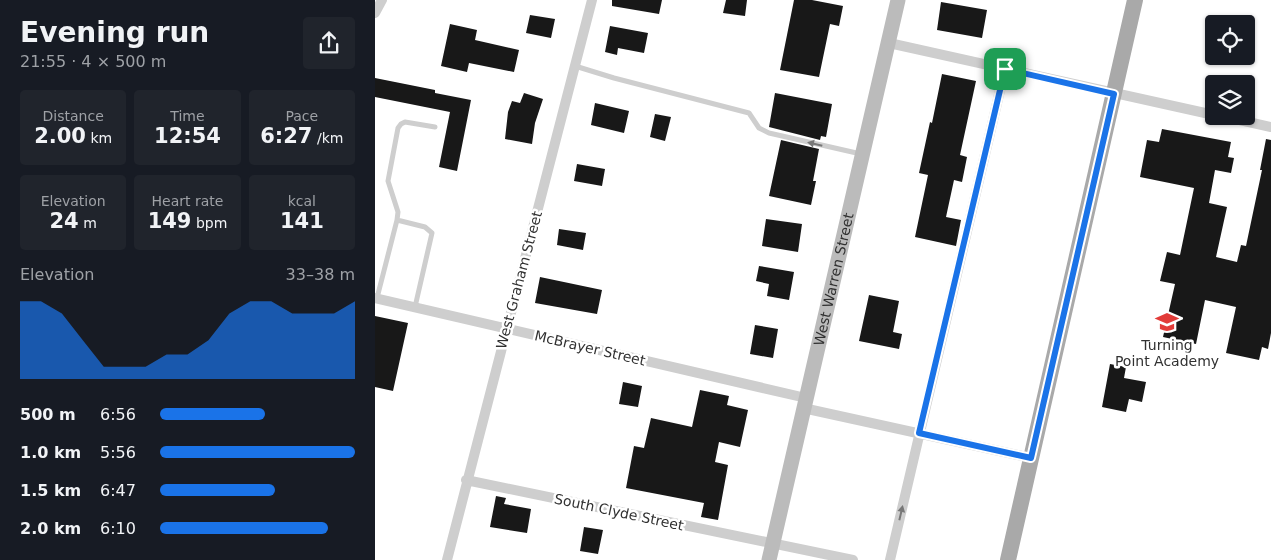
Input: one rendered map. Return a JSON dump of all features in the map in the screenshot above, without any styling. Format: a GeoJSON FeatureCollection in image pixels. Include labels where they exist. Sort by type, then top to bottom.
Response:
{"type":"FeatureCollection","features":[{"type":"Feature","properties":{"kind":"main road","name":"West Warren Street"},"geometry":{"type":"LineString","coordinates":[[769,560],[899,0]]}},
{"type":"Feature","properties":{"kind":"main road"},"geometry":{"type":"LineString","coordinates":[[1008,560],[1135,0]]}},
{"type":"Feature","properties":{"kind":"street"},"geometry":{"type":"LineString","coordinates":[[375,13],[382,0]]}},
{"type":"Feature","properties":{"kind":"street","name":"West Graham Street"},"geometry":{"type":"LineString","coordinates":[[447,560],[466,480],[591,0]]}},
{"type":"Feature","properties":{"kind":"street"},"geometry":{"type":"LineString","coordinates":[[889,43],[1114,94],[1205,112]]}},
{"type":"Feature","properties":{"kind":"street"},"geometry":{"type":"LineString","coordinates":[[889,560],[1005,69]]}},
{"type":"Feature","properties":{"kind":"street"},"geometry":{"type":"LineString","coordinates":[[1255,123],[1271,126]]}},
{"type":"Feature","properties":{"kind":"street","name":"McBrayer Street"},"geometry":{"type":"LineString","coordinates":[[376,298],[506,328],[919,433],[1031,458]]}},
{"type":"Feature","properties":{"kind":"street","name":"South Clyde Street"},"geometry":{"type":"LineString","coordinates":[[466,480],[853,560]]}},
{"type":"Feature","properties":{"kind":"lane"},"geometry":{"type":"LineString","coordinates":[[574,66],[749,113],[759,128],[769,133],[863,155]]}},
{"type":"Feature","properties":{"kind":"lane"},"geometry":{"type":"LineString","coordinates":[[376,298],[397,220],[398,212],[388,181],[399,128],[405,122],[435,127]]}},
{"type":"Feature","properties":{"kind":"lane"},"geometry":{"type":"LineString","coordinates":[[397,220],[425,227],[431,233],[415,307]]}},
{"type":"Feature","properties":{"kind":"building"},"geometry":{"type":"Polygon","coordinates":[[[612,0],[662,0],[659,14],[612,6],[612,0]]]}},
{"type":"Feature","properties":{"kind":"building"},"geometry":{"type":"Polygon","coordinates":[[[726,0],[747,0],[745,16],[723,13],[726,0]]]}},
{"type":"Feature","properties":{"kind":"building"},"geometry":{"type":"Polygon","coordinates":[[[794,0],[812,0],[843,6],[839,26],[830,24],[819,77],[780,70],[794,0]]]}},
{"type":"Feature","properties":{"kind":"building"},"geometry":{"type":"Polygon","coordinates":[[[941,2],[987,10],[982,38],[937,30],[941,2]]]}},
{"type":"Feature","properties":{"kind":"building"},"geometry":{"type":"Polygon","coordinates":[[[530,15],[555,19],[551,38],[526,33],[530,15]]]}},
{"type":"Feature","properties":{"kind":"building"},"geometry":{"type":"Polygon","coordinates":[[[450,24],[477,30],[475,40],[519,50],[514,72],[469,63],[467,72],[441,66],[450,24]]]}},
{"type":"Feature","properties":{"kind":"building"},"geometry":{"type":"Polygon","coordinates":[[[610,26],[648,33],[644,53],[618,48],[617,55],[605,52],[610,26]]]}},
{"type":"Feature","properties":{"kind":"building"},"geometry":{"type":"Polygon","coordinates":[[[942,74],[976,81],[960,155],[967,157],[962,182],[954,180],[946,217],[961,220],[956,246],[915,237],[928,175],[919,173],[942,74]]]}},
{"type":"Feature","properties":{"kind":"building"},"geometry":{"type":"Polygon","coordinates":[[[375,78],[435,90],[435,93],[471,100],[457,171],[439,167],[450,112],[375,97],[375,78]]]}},
{"type":"Feature","properties":{"kind":"building"},"geometry":{"type":"Polygon","coordinates":[[[524,93],[543,99],[535,123],[532,144],[505,139],[508,112],[512,101],[520,103],[524,93]]]}},
{"type":"Feature","properties":{"kind":"building"},"geometry":{"type":"Polygon","coordinates":[[[775,93],[832,104],[826,137],[821,136],[820,140],[769,127],[775,93]]]}},
{"type":"Feature","properties":{"kind":"building"},"geometry":{"type":"Polygon","coordinates":[[[595,103],[629,111],[624,133],[591,125],[595,103]]]}},
{"type":"Feature","properties":{"kind":"building"},"geometry":{"type":"Polygon","coordinates":[[[655,114],[671,117],[665,141],[650,137],[655,114]]]}},
{"type":"Feature","properties":{"kind":"building"},"geometry":{"type":"Polygon","coordinates":[[[1162,129],[1231,142],[1228,157],[1234,158],[1231,173],[1215,170],[1209,203],[1227,207],[1216,257],[1237,262],[1241,245],[1246,246],[1262,170],[1260,170],[1266,139],[1271,140],[1271,333],[1268,349],[1262,347],[1259,360],[1226,353],[1236,307],[1205,300],[1196,344],[1163,337],[1175,284],[1160,281],[1167,252],[1180,255],[1194,188],[1140,177],[1147,140],[1159,142],[1162,129]]]}},
{"type":"Feature","properties":{"kind":"building"},"geometry":{"type":"Polygon","coordinates":[[[781,140],[819,149],[813,181],[816,181],[811,205],[769,196],[781,140]]]}},
{"type":"Feature","properties":{"kind":"building"},"geometry":{"type":"Polygon","coordinates":[[[577,164],[605,169],[602,186],[574,181],[577,164]]]}},
{"type":"Feature","properties":{"kind":"building"},"geometry":{"type":"Polygon","coordinates":[[[766,219],[802,224],[798,252],[762,246],[766,219]]]}},
{"type":"Feature","properties":{"kind":"building"},"geometry":{"type":"Polygon","coordinates":[[[559,229],[586,233],[583,250],[557,245],[559,229]]]}},
{"type":"Feature","properties":{"kind":"building"},"geometry":{"type":"Polygon","coordinates":[[[759,266],[794,272],[789,300],[767,296],[769,284],[756,281],[759,266]]]}},
{"type":"Feature","properties":{"kind":"building"},"geometry":{"type":"Polygon","coordinates":[[[540,277],[602,290],[597,314],[535,303],[540,277]]]}},
{"type":"Feature","properties":{"kind":"building"},"geometry":{"type":"Polygon","coordinates":[[[869,295],[899,301],[893,332],[902,334],[899,349],[859,341],[869,295]]]}},
{"type":"Feature","properties":{"kind":"building"},"geometry":{"type":"Polygon","coordinates":[[[375,316],[408,323],[393,391],[375,387],[375,316]]]}},
{"type":"Feature","properties":{"kind":"building"},"geometry":{"type":"Polygon","coordinates":[[[755,325],[778,329],[773,358],[750,354],[755,325]]]}},
{"type":"Feature","properties":{"kind":"building"},"geometry":{"type":"Polygon","coordinates":[[[1110,364],[1126,367],[1124,378],[1146,382],[1142,402],[1129,399],[1126,412],[1102,407],[1110,364]]]}},
{"type":"Feature","properties":{"kind":"building"},"geometry":{"type":"Polygon","coordinates":[[[623,382],[642,386],[638,407],[619,404],[623,382]]]}},
{"type":"Feature","properties":{"kind":"building"},"geometry":{"type":"Polygon","coordinates":[[[700,390],[729,396],[727,405],[748,410],[740,447],[719,442],[715,462],[728,465],[718,520],[701,517],[704,503],[626,488],[634,446],[644,448],[651,418],[692,427],[700,390]]]}},
{"type":"Feature","properties":{"kind":"building"},"geometry":{"type":"Polygon","coordinates":[[[496,496],[506,498],[504,504],[531,509],[527,533],[490,527],[496,496]]]}},
{"type":"Feature","properties":{"kind":"building"},"geometry":{"type":"Polygon","coordinates":[[[584,527],[603,530],[598,554],[580,551],[584,527]]]}},
{"type":"Feature","properties":{"kind":"place","name":"Turning Point Academy"},"geometry":{"type":"Point","coordinates":[1167,322]}},
{"type":"Feature","properties":{"kind":"route"},"geometry":{"type":"LineString","coordinates":[[1005,69],[1114,94],[1031,458],[919,433],[1005,69]]}}]}
